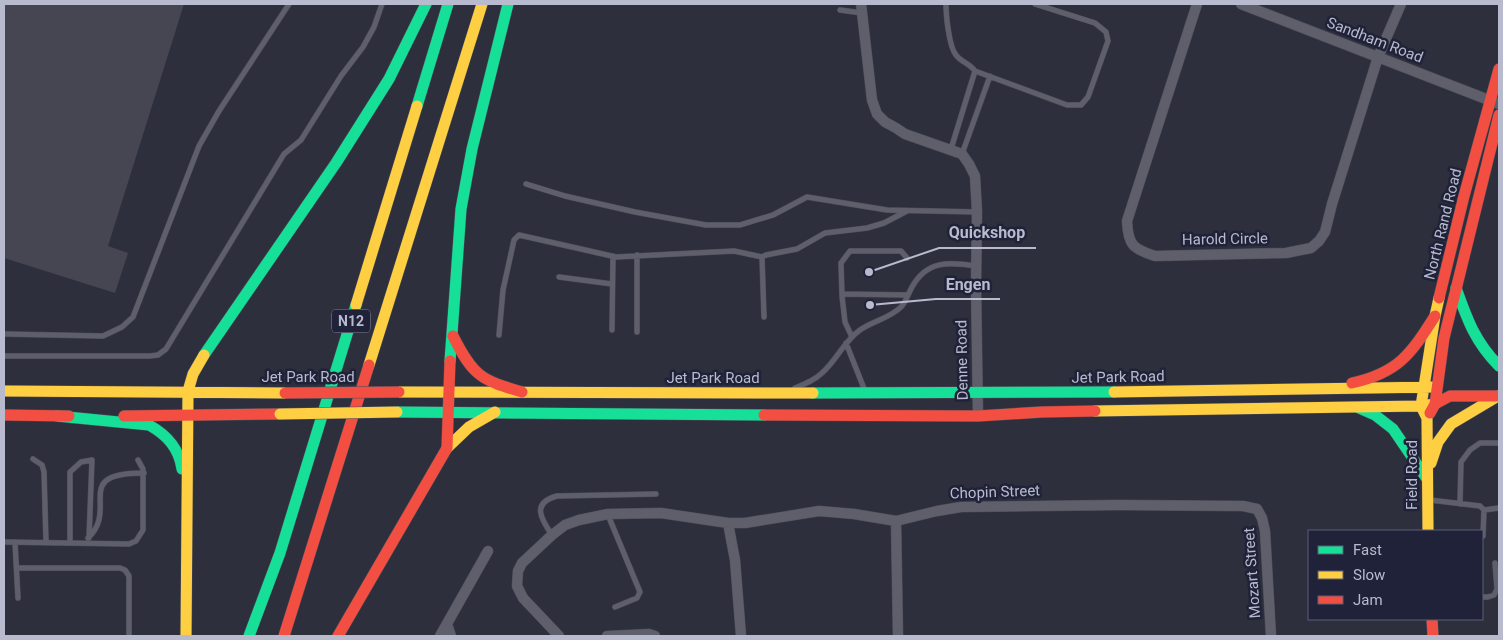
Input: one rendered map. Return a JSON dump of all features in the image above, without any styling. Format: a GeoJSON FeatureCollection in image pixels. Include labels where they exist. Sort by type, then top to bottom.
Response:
{"type":"FeatureCollection","features":[{"type":"Feature","properties":{"kind":"main road"},"geometry":{"type":"LineString","coordinates":[[186,636],[188,391],[193,374],[207,350],[336,163],[388,79],[426,4]]}},
{"type":"Feature","properties":{"kind":"main road","name":"N12"},"geometry":{"type":"LineString","coordinates":[[249,636],[280,553],[448,4]]}},
{"type":"Feature","properties":{"kind":"main road","name":"N12"},"geometry":{"type":"LineString","coordinates":[[284,636],[482,4]]}},
{"type":"Feature","properties":{"kind":"main road"},"geometry":{"type":"LineString","coordinates":[[447,448],[448,392],[461,210],[472,149],[508,4]]}},
{"type":"Feature","properties":{"kind":"main road","name":"North Rand Road"},"geometry":{"type":"LineString","coordinates":[[1423,387],[1435,316],[1464,196],[1494,103],[1499,69]]}},
{"type":"Feature","properties":{"kind":"main road","name":"North Rand Road"},"geometry":{"type":"LineString","coordinates":[[1436,387],[1444,338],[1499,115]]}},
{"type":"Feature","properties":{"kind":"main road"},"geometry":{"type":"LineString","coordinates":[[1456,288],[1471,332],[1479,346],[1499,366]]}},
{"type":"Feature","properties":{"kind":"main road"},"geometry":{"type":"LineString","coordinates":[[1316,390],[1366,381],[1402,361],[1414,350],[1435,316]]}},
{"type":"Feature","properties":{"kind":"main road"},"geometry":{"type":"LineString","coordinates":[[453,336],[464,357],[475,370],[492,384],[522,392]]}},
{"type":"Feature","properties":{"kind":"main road"},"geometry":{"type":"LineString","coordinates":[[1421,406],[1423,387]]}},
{"type":"Feature","properties":{"kind":"main road"},"geometry":{"type":"LineString","coordinates":[[1427,418],[1435,404],[1436,387],[1450,396]]}},
{"type":"Feature","properties":{"kind":"main road","name":"Jet Park Road"},"geometry":{"type":"LineString","coordinates":[[4,390],[977,394],[1436,387]]}},
{"type":"Feature","properties":{"kind":"main road"},"geometry":{"type":"LineString","coordinates":[[4,415],[495,412],[978,416],[1042,412],[1421,406],[1435,404],[1450,396],[1499,396]]}},
{"type":"Feature","properties":{"kind":"main road"},"geometry":{"type":"LineString","coordinates":[[1428,475],[1438,442],[1451,424],[1499,396]]}},
{"type":"Feature","properties":{"kind":"main road"},"geometry":{"type":"LineString","coordinates":[[1355,406],[1376,415],[1393,429],[1428,475]]}},
{"type":"Feature","properties":{"kind":"main road","name":"Field Road"},"geometry":{"type":"LineString","coordinates":[[1421,406],[1427,418],[1428,530]]}},
{"type":"Feature","properties":{"kind":"main road"},"geometry":{"type":"LineString","coordinates":[[338,636],[447,448],[457,435],[467,427],[495,412]]}},
{"type":"Feature","properties":{"kind":"main road"},"geometry":{"type":"LineString","coordinates":[[57,416],[149,425],[159,430],[176,449],[182,463],[187,505]]}},
{"type":"Feature","properties":{"kind":"main road"},"geometry":{"type":"LineString","coordinates":[[1432,620],[1433,636]]}},
{"type":"Feature","properties":{"kind":"street","name":"Harold Circle"},"geometry":{"type":"LineString","coordinates":[[1197,4],[1127,221],[1127,232],[1131,242],[1139,251],[1155,256],[1286,253],[1311,248],[1319,241],[1325,232],[1378,57],[1401,4]]}},
{"type":"Feature","properties":{"kind":"street","name":"Sandham Road"},"geometry":{"type":"LineString","coordinates":[[1241,4],[1494,103]]}},
{"type":"Feature","properties":{"kind":"street"},"geometry":{"type":"LineString","coordinates":[[862,8],[872,100],[877,114],[905,134],[962,154]]}},
{"type":"Feature","properties":{"kind":"street","name":"Denne Road"},"geometry":{"type":"LineString","coordinates":[[962,154],[975,176],[977,212],[978,416]]}},
{"type":"Feature","properties":{"kind":"street","name":"Chopin Street"},"geometry":{"type":"LineString","coordinates":[[560,636],[523,598],[517,586],[518,572],[522,563],[552,535],[565,525],[586,518],[608,514],[661,513],[728,523],[745,523],[819,511],[854,514],[896,521],[948,509],[1003,506],[1243,506],[1257,509]]}},
{"type":"Feature","properties":{"kind":"street","name":"Mozart Street"},"geometry":{"type":"LineString","coordinates":[[1257,509],[1264,523],[1265,531],[1271,636]]}},
{"type":"Feature","properties":{"kind":"street"},"geometry":{"type":"LineString","coordinates":[[896,521],[898,636]]}},
{"type":"Feature","properties":{"kind":"street"},"geometry":{"type":"LineString","coordinates":[[728,523],[735,560],[741,636]]}},
{"type":"Feature","properties":{"kind":"street"},"geometry":{"type":"LineString","coordinates":[[440,636],[488,551]]}},
{"type":"Feature","properties":{"kind":"street"},"geometry":{"type":"LineString","coordinates":[[447,624],[452,636]]}},
{"type":"Feature","properties":{"kind":"street"},"geometry":{"type":"LineString","coordinates":[[606,636],[650,634],[655,636]]}},
{"type":"Feature","properties":{"kind":"lane"},"geometry":{"type":"LineString","coordinates":[[4,334],[103,336],[122,326],[133,317],[199,146],[219,111],[289,4]]}},
{"type":"Feature","properties":{"kind":"lane"},"geometry":{"type":"LineString","coordinates":[[4,356],[150,356],[158,355],[166,350],[284,154],[301,140],[341,76],[363,47],[374,27],[382,4]]}},
{"type":"Feature","properties":{"kind":"lane"},"geometry":{"type":"LineString","coordinates":[[946,4],[951,48],[955,55],[974,70],[1067,105],[1080,105],[1088,97],[1108,41],[1106,32],[1095,23],[1035,4]]}},
{"type":"Feature","properties":{"kind":"lane"},"geometry":{"type":"LineString","coordinates":[[840,10],[862,8]]}},
{"type":"Feature","properties":{"kind":"lane"},"geometry":{"type":"LineString","coordinates":[[951,149],[974,70]]}},
{"type":"Feature","properties":{"kind":"lane"},"geometry":{"type":"LineString","coordinates":[[962,154],[990,76]]}},
{"type":"Feature","properties":{"kind":"lane"},"geometry":{"type":"LineString","coordinates":[[526,184],[565,196],[626,210],[706,225],[740,225],[773,215],[807,197],[866,208],[977,212]]}},
{"type":"Feature","properties":{"kind":"lane"},"geometry":{"type":"LineString","coordinates":[[499,335],[503,290],[516,237],[519,235],[613,256],[734,251],[762,257],[797,249],[825,233],[867,228],[884,223],[909,210]]}},
{"type":"Feature","properties":{"kind":"lane"},"geometry":{"type":"LineString","coordinates":[[852,338],[845,322],[841,263],[850,251],[901,252],[907,258]]}},
{"type":"Feature","properties":{"kind":"lane"},"geometry":{"type":"LineString","coordinates":[[637,255],[637,332]]}},
{"type":"Feature","properties":{"kind":"lane"},"geometry":{"type":"LineString","coordinates":[[612,330],[613,256]]}},
{"type":"Feature","properties":{"kind":"lane"},"geometry":{"type":"LineString","coordinates":[[762,257],[764,317]]}},
{"type":"Feature","properties":{"kind":"lane"},"geometry":{"type":"LineString","coordinates":[[785,393],[822,374],[846,343],[866,326],[894,313],[902,307],[917,280],[930,268],[938,264],[953,262],[976,266]]}},
{"type":"Feature","properties":{"kind":"lane"},"geometry":{"type":"LineString","coordinates":[[559,277],[612,284]]}},
{"type":"Feature","properties":{"kind":"lane"},"geometry":{"type":"LineString","coordinates":[[842,294],[908,295]]}},
{"type":"Feature","properties":{"kind":"lane"},"geometry":{"type":"LineString","coordinates":[[846,343],[866,394]]}},
{"type":"Feature","properties":{"kind":"lane"},"geometry":{"type":"LineString","coordinates":[[1460,504],[1461,462],[1464,456],[1480,443],[1499,443]]}},
{"type":"Feature","properties":{"kind":"lane"},"geometry":{"type":"LineString","coordinates":[[33,459],[42,466],[44,472],[46,542]]}},
{"type":"Feature","properties":{"kind":"lane"},"geometry":{"type":"LineString","coordinates":[[70,543],[70,472],[81,462],[92,460],[87,540]]}},
{"type":"Feature","properties":{"kind":"lane"},"geometry":{"type":"LineString","coordinates":[[4,542],[70,543],[87,540],[129,544],[139,538],[142,530],[144,473],[138,460]]}},
{"type":"Feature","properties":{"kind":"lane"},"geometry":{"type":"LineString","coordinates":[[87,540],[100,521],[100,492],[106,482],[115,475],[144,473]]}},
{"type":"Feature","properties":{"kind":"lane"},"geometry":{"type":"LineString","coordinates":[[552,535],[542,521],[540,513],[543,505],[549,498],[557,496],[656,494]]}},
{"type":"Feature","properties":{"kind":"lane"},"geometry":{"type":"LineString","coordinates":[[1427,500],[1480,506],[1484,510],[1483,536]]}},
{"type":"Feature","properties":{"kind":"lane"},"geometry":{"type":"LineString","coordinates":[[1484,510],[1499,508]]}},
{"type":"Feature","properties":{"kind":"lane"},"geometry":{"type":"LineString","coordinates":[[608,514],[640,592],[637,598],[615,607]]}},
{"type":"Feature","properties":{"kind":"lane"},"geometry":{"type":"LineString","coordinates":[[15,542],[18,598]]}},
{"type":"Feature","properties":{"kind":"lane"},"geometry":{"type":"LineString","coordinates":[[1483,596],[1494,595],[1497,589],[1495,563]]}},
{"type":"Feature","properties":{"kind":"lane"},"geometry":{"type":"LineString","coordinates":[[17,568],[120,568],[125,570],[129,576],[129,636]]}},
{"type":"Feature","properties":{"kind":"building"},"geometry":{"type":"Polygon","coordinates":[[[4,4],[184,4],[108,246],[128,253],[115,293],[4,258],[4,4]]]}},
{"type":"Feature","properties":{"kind":"traffic: fast"},"geometry":{"type":"LineString","coordinates":[[204,355],[336,163],[389,79],[426,4]]}},
{"type":"Feature","properties":{"kind":"traffic: fast"},"geometry":{"type":"LineString","coordinates":[[417,106],[448,4]]}},
{"type":"Feature","properties":{"kind":"traffic: fast"},"geometry":{"type":"LineString","coordinates":[[450,361],[461,209],[472,149],[508,4]]}},
{"type":"Feature","properties":{"kind":"traffic: fast"},"geometry":{"type":"LineString","coordinates":[[1456,288],[1468,320],[1478,339],[1499,366]]}},
{"type":"Feature","properties":{"kind":"traffic: fast"},"geometry":{"type":"LineString","coordinates":[[249,636],[280,553],[356,305]]}},
{"type":"Feature","properties":{"kind":"traffic: fast"},"geometry":{"type":"LineString","coordinates":[[813,393],[1114,392]]}},
{"type":"Feature","properties":{"kind":"traffic: fast"},"geometry":{"type":"LineString","coordinates":[[1359,408],[1375,415],[1393,429],[1427,479]]}},
{"type":"Feature","properties":{"kind":"traffic: fast"},"geometry":{"type":"LineString","coordinates":[[397,412],[764,415]]}},
{"type":"Feature","properties":{"kind":"traffic: fast"},"geometry":{"type":"LineString","coordinates":[[57,416],[149,425],[167,438],[175,448],[182,469]]}},
{"type":"Feature","properties":{"kind":"traffic: slow"},"geometry":{"type":"LineString","coordinates":[[369,365],[482,4]]}},
{"type":"Feature","properties":{"kind":"traffic: slow"},"geometry":{"type":"LineString","coordinates":[[356,305],[417,106]]}},
{"type":"Feature","properties":{"kind":"traffic: slow"},"geometry":{"type":"LineString","coordinates":[[1428,530],[1427,418],[1421,406],[1439,298]]}},
{"type":"Feature","properties":{"kind":"traffic: slow"},"geometry":{"type":"LineString","coordinates":[[186,636],[188,391],[193,374],[204,355]]}},
{"type":"Feature","properties":{"kind":"traffic: slow"},"geometry":{"type":"LineString","coordinates":[[1114,392],[1436,387]]}},
{"type":"Feature","properties":{"kind":"traffic: slow"},"geometry":{"type":"LineString","coordinates":[[4,391],[285,393]]}},
{"type":"Feature","properties":{"kind":"traffic: slow"},"geometry":{"type":"LineString","coordinates":[[399,392],[813,393]]}},
{"type":"Feature","properties":{"kind":"traffic: slow"},"geometry":{"type":"LineString","coordinates":[[1431,463],[1438,442],[1451,424],[1498,396]]}},
{"type":"Feature","properties":{"kind":"traffic: slow"},"geometry":{"type":"LineString","coordinates":[[1095,411],[1421,406],[1435,404]]}},
{"type":"Feature","properties":{"kind":"traffic: slow"},"geometry":{"type":"LineString","coordinates":[[280,414],[397,412]]}},
{"type":"Feature","properties":{"kind":"traffic: slow"},"geometry":{"type":"LineString","coordinates":[[447,448],[469,427],[495,412]]}},
{"type":"Feature","properties":{"kind":"traffic: jam"},"geometry":{"type":"LineString","coordinates":[[1439,298],[1464,196],[1499,69]]}},
{"type":"Feature","properties":{"kind":"traffic: jam"},"geometry":{"type":"LineString","coordinates":[[1430,413],[1435,404],[1444,338],[1499,115]]}},
{"type":"Feature","properties":{"kind":"traffic: jam"},"geometry":{"type":"LineString","coordinates":[[1352,383],[1381,374],[1402,360],[1435,316]]}},
{"type":"Feature","properties":{"kind":"traffic: jam"},"geometry":{"type":"LineString","coordinates":[[453,336],[466,360],[487,380],[522,392]]}},
{"type":"Feature","properties":{"kind":"traffic: jam"},"geometry":{"type":"LineString","coordinates":[[338,636],[447,448],[450,361]]}},
{"type":"Feature","properties":{"kind":"traffic: jam"},"geometry":{"type":"LineString","coordinates":[[284,636],[369,365]]}},
{"type":"Feature","properties":{"kind":"traffic: jam"},"geometry":{"type":"LineString","coordinates":[[285,393],[399,392]]}},
{"type":"Feature","properties":{"kind":"traffic: jam"},"geometry":{"type":"LineString","coordinates":[[1435,404],[1450,396],[1496,396]]}},
{"type":"Feature","properties":{"kind":"traffic: jam"},"geometry":{"type":"LineString","coordinates":[[764,415],[978,416],[1095,411]]}},
{"type":"Feature","properties":{"kind":"traffic: jam"},"geometry":{"type":"LineString","coordinates":[[124,416],[280,414]]}},
{"type":"Feature","properties":{"kind":"traffic: jam"},"geometry":{"type":"LineString","coordinates":[[4,415],[69,416]]}},
{"type":"Feature","properties":{"kind":"traffic: jam"},"geometry":{"type":"LineString","coordinates":[[1432,620],[1433,636]]}},
{"type":"Feature","properties":{"kind":"place","name":"Quickshop"},"geometry":{"type":"Point","coordinates":[869,272]}},
{"type":"Feature","properties":{"kind":"place","name":"Engen"},"geometry":{"type":"Point","coordinates":[870,305]}}]}
